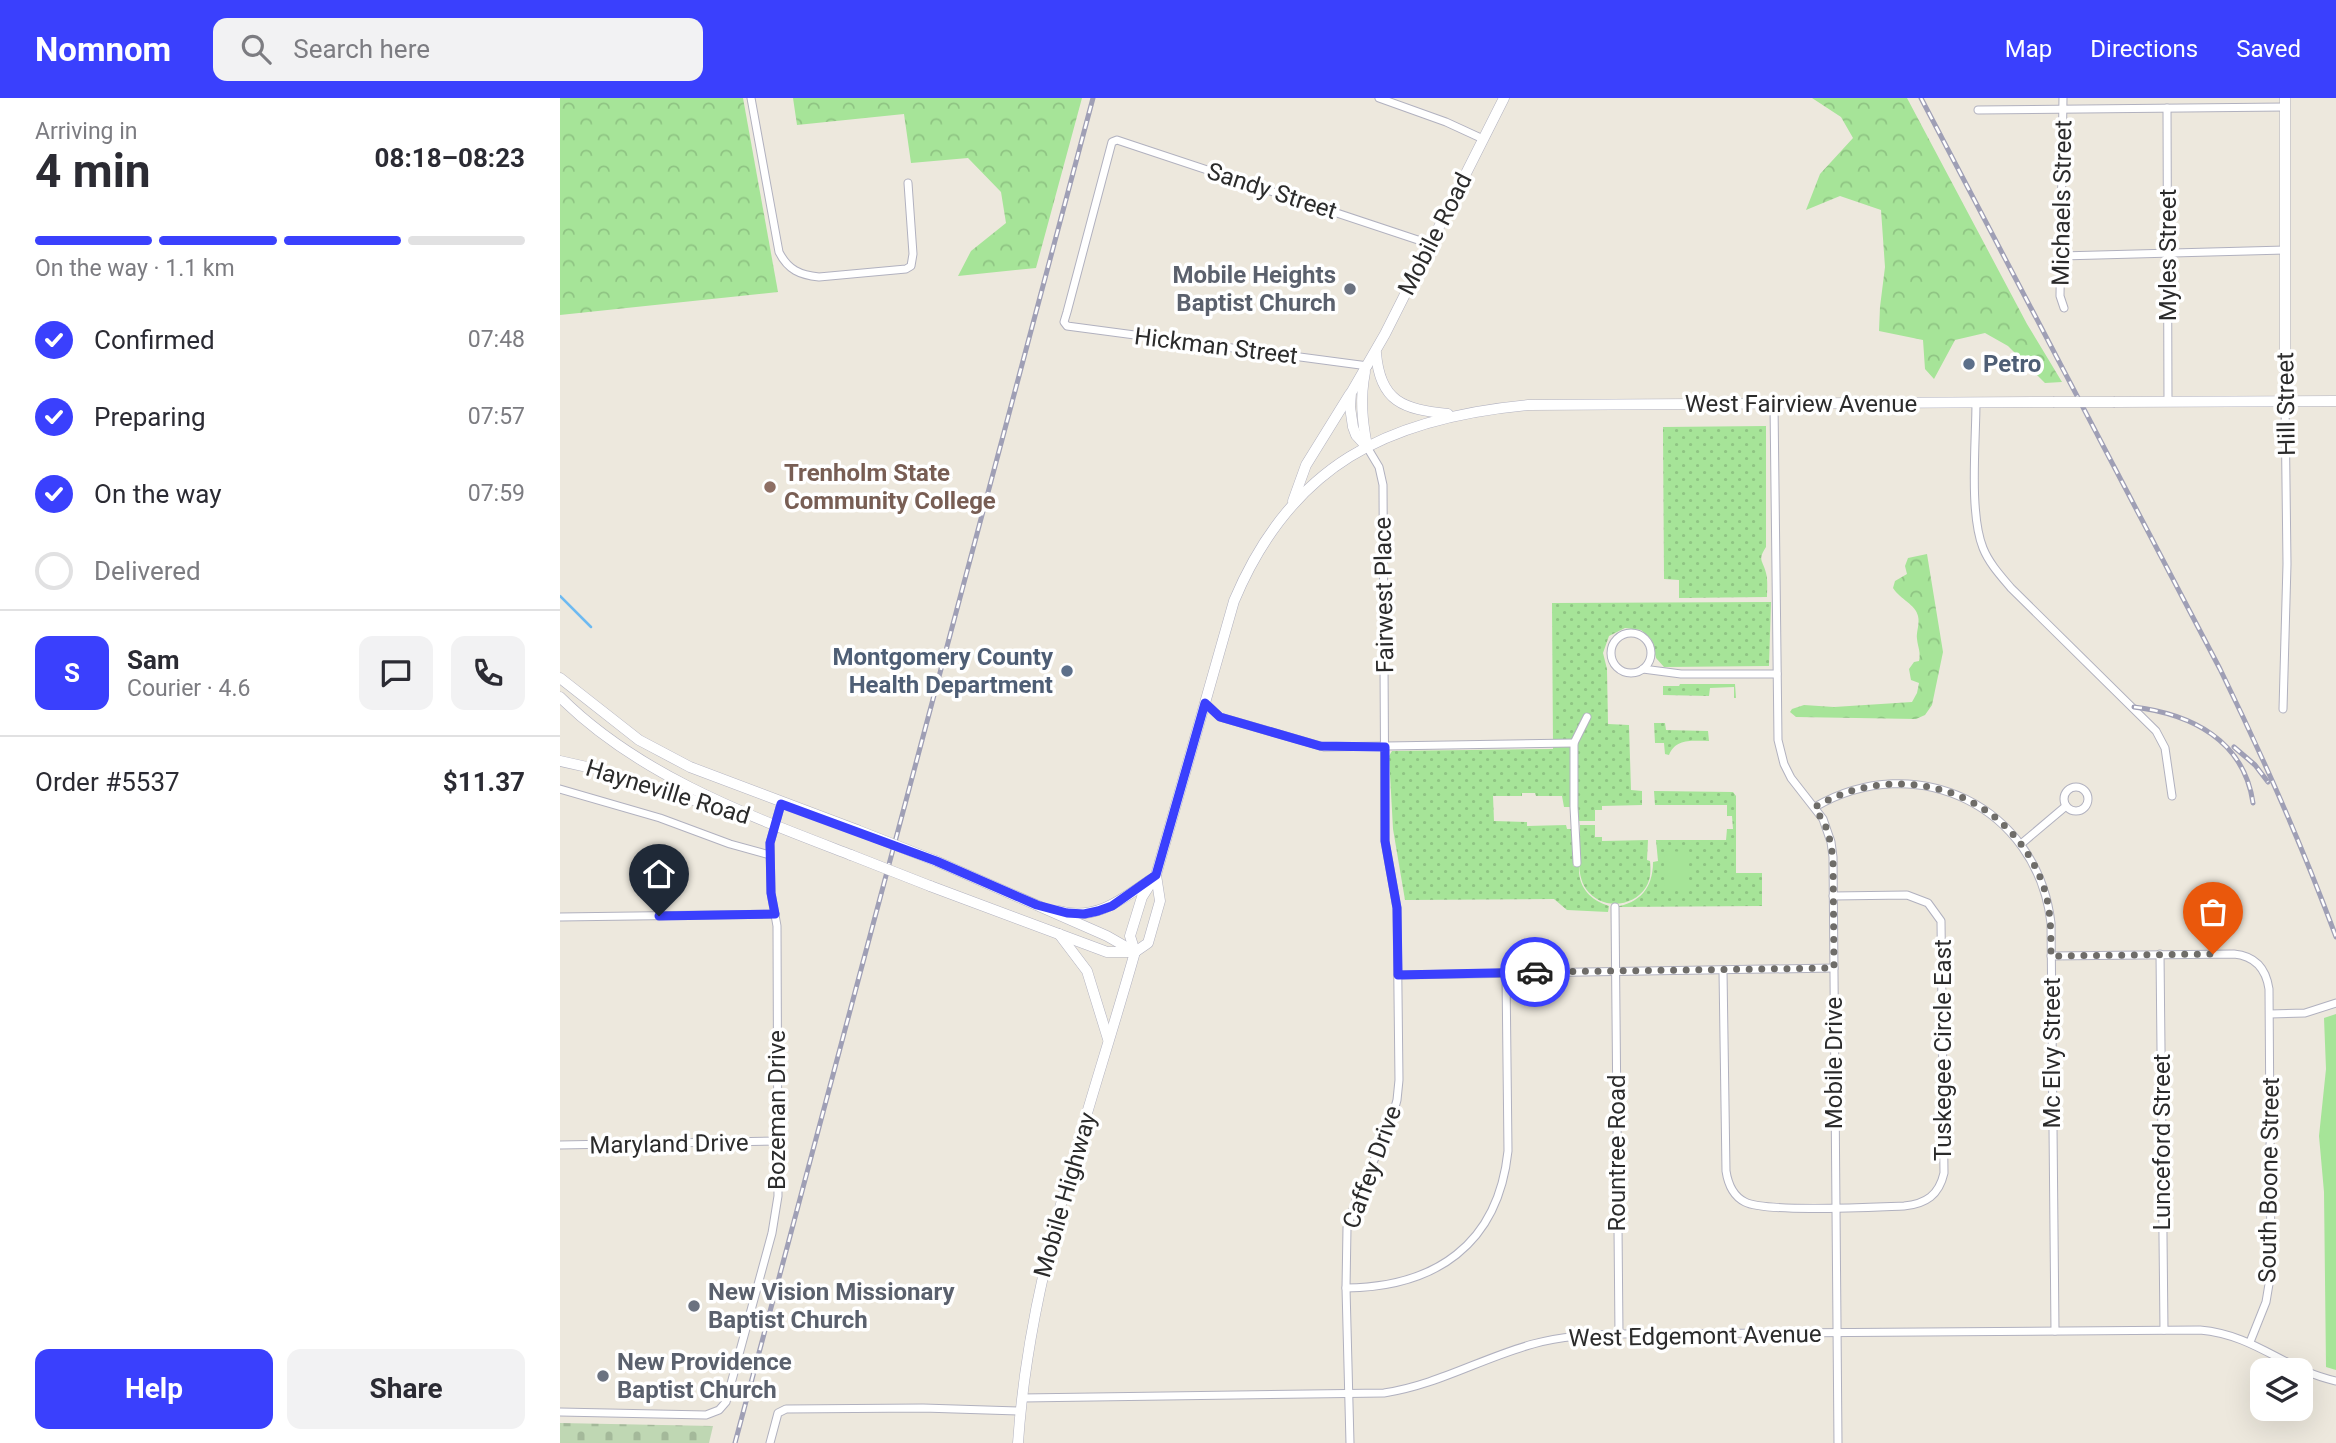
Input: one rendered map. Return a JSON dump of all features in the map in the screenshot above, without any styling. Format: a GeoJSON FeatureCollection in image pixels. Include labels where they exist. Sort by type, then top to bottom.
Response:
{"type":"FeatureCollection","features":[{"type":"Feature","properties":{"kind":"main road","name":"Mobile Road"},"geometry":{"type":"LineString","coordinates":[[1292,505],[1306,465],[1367,368],[1504,98]]}},
{"type":"Feature","properties":{"kind":"main road","name":"Hill Street"},"geometry":{"type":"LineString","coordinates":[[2285,102],[2285,401]]}},
{"type":"Feature","properties":{"kind":"main road"},"geometry":{"type":"LineString","coordinates":[[1376,351],[1380,379],[1396,400],[1424,411],[1455,415]]}},
{"type":"Feature","properties":{"kind":"main road","name":"Mobile Road"},"geometry":{"type":"LineString","coordinates":[[1367,368],[1361,397],[1361,415],[1367,447]]}},
{"type":"Feature","properties":{"kind":"main road"},"geometry":{"type":"LineString","coordinates":[[1351,393],[1353,427],[1356,435],[1367,447]]}},
{"type":"Feature","properties":{"kind":"main road","name":"West Fairview Avenue"},"geometry":{"type":"LineString","coordinates":[[1292,505],[1336,467],[1367,447],[1416,425],[1455,415],[1528,405],[2336,401]]}},
{"type":"Feature","properties":{"kind":"main road","name":"Mobile Highway"},"geometry":{"type":"LineString","coordinates":[[1018,1443],[1030,1340],[1045,1260],[1135,952],[1130,936],[1142,897],[1156,875],[1227,622],[1244,579],[1268,534],[1292,505]]}},
{"type":"Feature","properties":{"kind":"main road"},"geometry":{"type":"LineString","coordinates":[[560,678],[639,740],[690,768],[936,861],[1107,936],[1135,952]]}},
{"type":"Feature","properties":{"kind":"main road"},"geometry":{"type":"LineString","coordinates":[[560,697],[607,737],[662,772],[775,825],[1107,952],[1135,952]]}},
{"type":"Feature","properties":{"kind":"main road","name":"Hayneville Road"},"geometry":{"type":"LineString","coordinates":[[560,761],[596,769],[775,825]]}},
{"type":"Feature","properties":{"kind":"main road"},"geometry":{"type":"LineString","coordinates":[[1037,905],[1067,913],[1098,911],[1112,906],[1156,875]]}},
{"type":"Feature","properties":{"kind":"main road","name":"Mobile Highway"},"geometry":{"type":"LineString","coordinates":[[1135,952],[1148,943],[1160,901],[1156,875]]}},
{"type":"Feature","properties":{"kind":"main road"},"geometry":{"type":"LineString","coordinates":[[1059,934],[1087,971],[1109,1042]]}},
{"type":"Feature","properties":{"kind":"street"},"geometry":{"type":"LineString","coordinates":[[751,98],[779,253],[790,269],[819,276],[906,269],[911,266],[913,254],[908,183]]}},
{"type":"Feature","properties":{"kind":"street"},"geometry":{"type":"LineString","coordinates":[[1379,98],[1446,122],[1483,139]]}},
{"type":"Feature","properties":{"kind":"street","name":"Michaels Street"},"geometry":{"type":"LineString","coordinates":[[2063,98],[2060,296],[2064,307]]}},
{"type":"Feature","properties":{"kind":"street"},"geometry":{"type":"LineString","coordinates":[[1978,110],[2167,108],[2285,102]]}},
{"type":"Feature","properties":{"kind":"street","name":"Myles Street"},"geometry":{"type":"LineString","coordinates":[[2167,108],[2168,402]]}},
{"type":"Feature","properties":{"kind":"street","name":"Sandy Street"},"geometry":{"type":"LineString","coordinates":[[1065,325],[1114,141],[1430,244]]}},
{"type":"Feature","properties":{"kind":"street"},"geometry":{"type":"LineString","coordinates":[[2061,257],[2285,250]]}},
{"type":"Feature","properties":{"kind":"street","name":"Hickman Street"},"geometry":{"type":"LineString","coordinates":[[1065,325],[1367,368]]}},
{"type":"Feature","properties":{"kind":"street","name":"Hill Street"},"geometry":{"type":"LineString","coordinates":[[2283,709],[2287,564],[2285,401]]}},
{"type":"Feature","properties":{"kind":"street"},"geometry":{"type":"LineString","coordinates":[[1976,402],[1976,511],[1983,547],[1993,567],[2011,588],[2156,731],[2165,748],[2172,796]]}},
{"type":"Feature","properties":{"kind":"street","name":"Mobile Drive"},"geometry":{"type":"LineString","coordinates":[[1774,404],[1777,728],[1781,753],[1791,778],[1823,819],[1831,842],[1838,1443]]}},
{"type":"Feature","properties":{"kind":"street","name":"Fairwest Place"},"geometry":{"type":"LineString","coordinates":[[1367,447],[1379,467],[1382,485],[1385,841],[1397,908],[1398,975]]}},
{"type":"Feature","properties":{"kind":"street"},"geometry":{"type":"LineString","coordinates":[[1643,669],[1651,655],[1646,640],[1631,633],[1616,639],[1611,655],[1614,663],[1627,672],[1643,669],[1681,674],[1777,674]]}},
{"type":"Feature","properties":{"kind":"street"},"geometry":{"type":"LineString","coordinates":[[1205,703],[1220,717],[1320,746],[1574,743]]}},
{"type":"Feature","properties":{"kind":"street"},"geometry":{"type":"LineString","coordinates":[[1577,863],[1574,743],[1587,717]]}},
{"type":"Feature","properties":{"kind":"street","name":"Mc Elvy Street"},"geometry":{"type":"LineString","coordinates":[[1815,807],[1840,794],[1867,786],[1926,786],[1953,793],[1982,807],[2005,825],[2029,855],[2046,896],[2051,923],[2055,1331]]}},
{"type":"Feature","properties":{"kind":"street"},"geometry":{"type":"LineString","coordinates":[[560,789],[660,818],[730,844],[770,855]]}},
{"type":"Feature","properties":{"kind":"street","name":"Bozeman Drive"},"geometry":{"type":"LineString","coordinates":[[560,1412],[694,1415],[714,1413],[726,1402],[772,1233],[778,1196],[777,926],[771,893],[770,843],[781,804]]}},
{"type":"Feature","properties":{"kind":"street"},"geometry":{"type":"LineString","coordinates":[[2021,844],[2066,806]]}},
{"type":"Feature","properties":{"kind":"street","name":"Tuskegee Circle East"},"geometry":{"type":"LineString","coordinates":[[1833,896],[1895,894],[1917,897],[1937,912],[1942,931],[1944,1161],[1940,1187],[1931,1197],[1913,1205],[1836,1207]]}},
{"type":"Feature","properties":{"kind":"street","name":"Rountree Road"},"geometry":{"type":"LineString","coordinates":[[1615,907],[1619,1334]]}},
{"type":"Feature","properties":{"kind":"street"},"geometry":{"type":"LineString","coordinates":[[560,917],[775,914]]}},
{"type":"Feature","properties":{"kind":"street"},"geometry":{"type":"LineString","coordinates":[[2051,956],[2160,954]]}},
{"type":"Feature","properties":{"kind":"street","name":"South Boone Street"},"geometry":{"type":"LineString","coordinates":[[2160,954],[2234,954],[2254,960],[2264,971],[2268,984],[2271,1272],[2266,1302],[2250,1342]]}},
{"type":"Feature","properties":{"kind":"street","name":"Lunceford Street"},"geometry":{"type":"LineString","coordinates":[[2160,954],[2164,1330]]}},
{"type":"Feature","properties":{"kind":"street"},"geometry":{"type":"LineString","coordinates":[[1398,975],[1834,968]]}},
{"type":"Feature","properties":{"kind":"street"},"geometry":{"type":"LineString","coordinates":[[1723,971],[1726,1171],[1730,1188],[1742,1200],[1756,1206],[1836,1207]]}},
{"type":"Feature","properties":{"kind":"street"},"geometry":{"type":"LineString","coordinates":[[1346,1288],[1394,1284],[1436,1269],[1466,1245],[1482,1227],[1493,1208],[1504,1179],[1508,1152],[1506,972]]}},
{"type":"Feature","properties":{"kind":"street","name":"Caffey Drive"},"geometry":{"type":"LineString","coordinates":[[1350,1443],[1346,1244],[1351,1213],[1389,1129],[1397,1100],[1398,975]]}},
{"type":"Feature","properties":{"kind":"street"},"geometry":{"type":"LineString","coordinates":[[2270,1014],[2305,1013],[2336,1003]]}},
{"type":"Feature","properties":{"kind":"street","name":"Maryland Drive"},"geometry":{"type":"LineString","coordinates":[[560,1145],[779,1141]]}},
{"type":"Feature","properties":{"kind":"street","name":"West Edgemont Avenue"},"geometry":{"type":"LineString","coordinates":[[1022,1398],[1384,1393],[1418,1387],[1514,1350],[1546,1341],[1619,1334],[2213,1331],[2250,1342],[2303,1370],[2336,1381]]}},
{"type":"Feature","properties":{"kind":"street"},"geometry":{"type":"LineString","coordinates":[[770,1443],[781,1410],[923,1408],[1021,1411]]}},
{"type":"Feature","properties":{"kind":"green space"},"geometry":{"type":"Polygon","coordinates":[[[560,98],[743,98],[778,292],[560,315],[560,98]]]}},
{"type":"Feature","properties":{"kind":"green space"},"geometry":{"type":"Polygon","coordinates":[[[793,98],[1082,98],[1036,268],[958,276],[971,251],[1006,223],[1001,192],[968,158],[911,163],[904,114],[797,125],[793,98]]]}},
{"type":"Feature","properties":{"kind":"green space"},"geometry":{"type":"Polygon","coordinates":[[[1812,98],[1907,98],[2027,324],[2062,382],[2045,383],[2008,346],[1985,333],[1955,340],[1934,379],[1925,369],[1923,340],[1879,331],[1885,267],[1881,210],[1840,196],[1806,210],[1820,174],[1853,138],[1841,117],[1812,98]]]}},
{"type":"Feature","properties":{"kind":"green space"},"geometry":{"type":"Polygon","coordinates":[[[1766,426],[1766,547],[1761,558],[1767,576],[1767,597],[1679,598],[1679,580],[1664,579],[1663,427],[1766,426]]]}},
{"type":"Feature","properties":{"kind":"green space"},"geometry":{"type":"Polygon","coordinates":[[[1927,554],[1943,652],[1932,705],[1925,715],[1916,719],[1796,717],[1790,712],[1804,705],[1834,707],[1912,702],[1919,683],[1911,680],[1909,669],[1914,662],[1919,661],[1918,616],[1893,588],[1895,581],[1907,574],[1905,566],[1908,558],[1927,554]]]}},
{"type":"Feature","properties":{"kind":"green space"},"geometry":{"type":"Polygon","coordinates":[[[1771,602],[1769,666],[1664,667],[1656,658],[1651,639],[1641,630],[1625,628],[1609,636],[1603,653],[1607,669],[1608,724],[1629,725],[1631,790],[1642,791],[1642,805],[1602,806],[1602,810],[1595,810],[1595,821],[1573,821],[1574,807],[1564,807],[1562,796],[1522,793],[1522,796],[1493,796],[1494,821],[1527,822],[1527,826],[1566,825],[1567,829],[1573,829],[1573,866],[1579,867],[1586,892],[1609,906],[1608,912],[1567,910],[1554,899],[1405,900],[1393,829],[1389,756],[1392,751],[1553,749],[1552,603],[1771,602]]]}},
{"type":"Feature","properties":{"kind":"green space"},"geometry":{"type":"Polygon","coordinates":[[[1735,684],[1736,698],[1734,687],[1710,688],[1709,696],[1663,695],[1663,686],[1735,684]]]}},
{"type":"Feature","properties":{"kind":"green space"},"geometry":{"type":"Polygon","coordinates":[[[1654,723],[1665,723],[1666,730],[1708,731],[1709,741],[1680,743],[1669,755],[1665,754],[1664,743],[1655,743],[1654,723]]]}},
{"type":"Feature","properties":{"kind":"green space"},"geometry":{"type":"Polygon","coordinates":[[[1654,791],[1733,792],[1736,796],[1736,873],[1762,873],[1762,906],[1615,907],[1638,898],[1648,887],[1653,862],[1658,861],[1656,840],[1726,840],[1727,829],[1733,829],[1732,816],[1727,816],[1727,805],[1655,805],[1654,791]]]}},
{"type":"Feature","properties":{"kind":"green space"},"geometry":{"type":"Polygon","coordinates":[[[1580,825],[1595,825],[1595,837],[1602,837],[1602,841],[1648,840],[1647,860],[1650,861],[1650,874],[1648,884],[1640,894],[1617,904],[1592,896],[1580,875],[1580,825]]]}},
{"type":"Feature","properties":{"kind":"green space"},"geometry":{"type":"Polygon","coordinates":[[[1664,851],[1687,852],[1687,887],[1665,887],[1664,851]]]}},
{"type":"Feature","properties":{"kind":"green space"},"geometry":{"type":"Polygon","coordinates":[[[2336,1014],[2336,1370],[2326,1367],[2324,1192],[2319,1136],[2326,1069],[2324,1018],[2336,1014]]]}},
{"type":"Feature","properties":{"kind":"green space"},"geometry":{"type":"Polygon","coordinates":[[[560,1423],[713,1426],[709,1443],[560,1443],[560,1423]]]}},
{"type":"Feature","properties":{"kind":"waterway"},"geometry":{"type":"LineString","coordinates":[[560,596],[591,627]]}},
{"type":"Feature","properties":{"kind":"railway"},"geometry":{"type":"LineString","coordinates":[[735,1443],[1093,98]]}},
{"type":"Feature","properties":{"kind":"railway"},"geometry":{"type":"LineString","coordinates":[[1921,98],[2220,669],[2281,802],[2336,937]]}},
{"type":"Feature","properties":{"kind":"railway"},"geometry":{"type":"LineString","coordinates":[[2134,707],[2175,716],[2212,734],[2239,762],[2248,781],[2253,803]]}},
{"type":"Feature","properties":{"kind":"railway"},"geometry":{"type":"LineString","coordinates":[[2234,747],[2255,765],[2268,782]]}},
{"type":"Feature","properties":{"kind":"way so far"},"geometry":{"type":"LineString","coordinates":[[1535,972],[1834,968],[1833,857],[1828,831],[1815,807],[1840,794],[1867,786],[1898,784],[1939,789],[1967,799],[1994,815],[2010,830],[2029,855],[2042,881],[2050,910],[2051,956],[2213,954]]}},
{"type":"Feature","properties":{"kind":"place","name":"Mobile Heights Baptist Church"},"geometry":{"type":"Point","coordinates":[1350,289]}},
{"type":"Feature","properties":{"kind":"place","name":"Petro"},"geometry":{"type":"Point","coordinates":[1969,364]}},
{"type":"Feature","properties":{"kind":"place","name":"Trenholm State Community College"},"geometry":{"type":"Point","coordinates":[770,487]}},
{"type":"Feature","properties":{"kind":"place","name":"Montgomery County Health Department"},"geometry":{"type":"Point","coordinates":[1067,671]}},
{"type":"Feature","properties":{"kind":"place","name":"New Vision Missionary Baptist Church"},"geometry":{"type":"Point","coordinates":[694,1306]}},
{"type":"Feature","properties":{"kind":"place","name":"New Providence Baptist Church"},"geometry":{"type":"Point","coordinates":[603,1376]}},
{"type":"Feature","properties":{"kind":"route"},"geometry":{"type":"LineString","coordinates":[[659,916],[775,914],[771,893],[770,843],[781,804],[936,861],[1037,905],[1067,913],[1084,914],[1112,906],[1156,875],[1205,703],[1220,717],[1320,746],[1385,747],[1385,841],[1395,884],[1398,975],[1535,972]]}}]}
